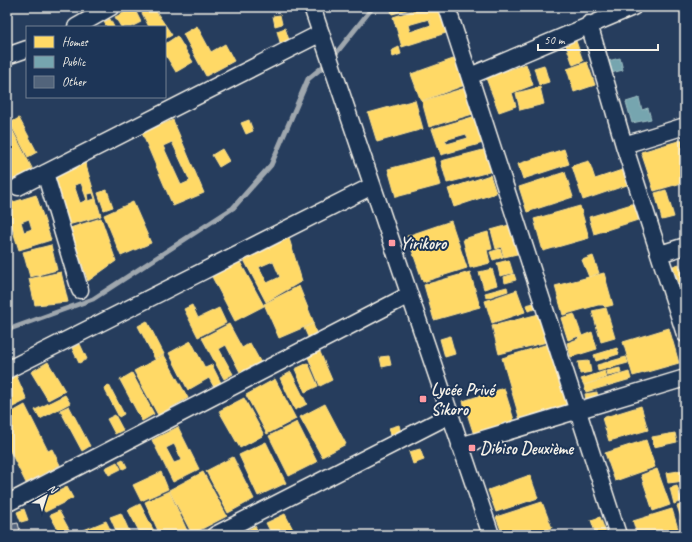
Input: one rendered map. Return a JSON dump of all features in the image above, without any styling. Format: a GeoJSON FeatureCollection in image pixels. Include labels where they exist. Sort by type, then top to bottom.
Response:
{"type":"FeatureCollection","features":[{"type":"Feature","properties":{"kind":"street"},"geometry":{"type":"LineString","coordinates":[[312,7],[450,415],[488,534]]}},
{"type":"Feature","properties":{"kind":"street"},"geometry":{"type":"LineString","coordinates":[[447,7],[618,535]]}},
{"type":"Feature","properties":{"kind":"street"},"geometry":{"type":"LineString","coordinates":[[470,76],[633,7]]}},
{"type":"Feature","properties":{"kind":"street"},"geometry":{"type":"LineString","coordinates":[[78,26],[108,8]]}},
{"type":"Feature","properties":{"kind":"street"},"geometry":{"type":"LineString","coordinates":[[590,24],[624,145],[685,334]]}},
{"type":"Feature","properties":{"kind":"street"},"geometry":{"type":"LineString","coordinates":[[18,187],[321,33]]}},
{"type":"Feature","properties":{"kind":"street"},"geometry":{"type":"LineString","coordinates":[[7,56],[26,49]]}},
{"type":"Feature","properties":{"kind":"street"},"geometry":{"type":"LineString","coordinates":[[624,145],[685,126]]}},
{"type":"Feature","properties":{"kind":"street"},"geometry":{"type":"LineString","coordinates":[[44,174],[80,290]]}},
{"type":"Feature","properties":{"kind":"street"},"geometry":{"type":"LineString","coordinates":[[7,370],[372,186]]}},
{"type":"Feature","properties":{"kind":"street"},"geometry":{"type":"LineString","coordinates":[[660,254],[685,246]]}},
{"type":"Feature","properties":{"kind":"street"},"geometry":{"type":"LineString","coordinates":[[10,502],[409,295]]}},
{"type":"Feature","properties":{"kind":"street"},"geometry":{"type":"LineString","coordinates":[[460,446],[685,378]]}},
{"type":"Feature","properties":{"kind":"street"},"geometry":{"type":"LineString","coordinates":[[215,535],[450,415]]}},
{"type":"Feature","properties":{"kind":"building: Homes"},"geometry":{"type":"Polygon","coordinates":[[[80,7],[89,7],[91,13],[83,16],[80,7]]]}},
{"type":"Feature","properties":{"kind":"building: Homes"},"geometry":{"type":"Polygon","coordinates":[[[149,7],[153,7],[166,26],[148,26],[142,13],[149,7]]]}},
{"type":"Feature","properties":{"kind":"building: Homes"},"geometry":{"type":"Polygon","coordinates":[[[390,7],[417,7],[392,14],[390,7]]]}},
{"type":"Feature","properties":{"kind":"building: Homes"},"geometry":{"type":"Polygon","coordinates":[[[425,7],[441,7],[449,32],[402,47],[393,17],[425,7]],[[429,19],[408,25],[410,32],[431,25],[429,19]]]}},
{"type":"Feature","properties":{"kind":"building: Homes"},"geometry":{"type":"Polygon","coordinates":[[[134,8],[141,22],[133,26],[120,26],[115,17],[134,8]]]}},
{"type":"Feature","properties":{"kind":"building: Homes"},"geometry":{"type":"Polygon","coordinates":[[[280,15],[282,24],[275,26],[273,16],[280,15]]]}},
{"type":"Feature","properties":{"kind":"building: Homes"},"geometry":{"type":"Polygon","coordinates":[[[110,19],[114,26],[106,26],[104,22],[110,19]]]}},
{"type":"Feature","properties":{"kind":"building: Homes"},"geometry":{"type":"Polygon","coordinates":[[[166,26],[172,35],[166,38],[166,26]]]}},
{"type":"Feature","properties":{"kind":"building: Homes"},"geometry":{"type":"Polygon","coordinates":[[[197,26],[211,52],[225,44],[234,61],[206,76],[183,34],[197,26]]]}},
{"type":"Feature","properties":{"kind":"building: Homes"},"geometry":{"type":"Polygon","coordinates":[[[285,28],[290,43],[281,46],[277,31],[285,28]]]}},
{"type":"Feature","properties":{"kind":"building: Homes"},"geometry":{"type":"Polygon","coordinates":[[[177,36],[193,62],[176,72],[166,56],[166,43],[177,36]]]}},
{"type":"Feature","properties":{"kind":"building: Homes"},"geometry":{"type":"Polygon","coordinates":[[[576,41],[583,61],[573,65],[566,45],[576,41]]]}},
{"type":"Feature","properties":{"kind":"building: Homes"},"geometry":{"type":"Polygon","coordinates":[[[399,47],[401,54],[393,57],[391,51],[399,47]]]}},
{"type":"Feature","properties":{"kind":"building: Homes"},"geometry":{"type":"Polygon","coordinates":[[[456,58],[465,85],[421,101],[411,74],[456,58]]]}},
{"type":"Feature","properties":{"kind":"building: Homes"},"geometry":{"type":"Polygon","coordinates":[[[587,62],[595,85],[574,92],[567,69],[587,62]]]}},
{"type":"Feature","properties":{"kind":"building: Homes"},"geometry":{"type":"Polygon","coordinates":[[[526,64],[533,85],[512,93],[516,106],[499,112],[486,78],[526,64]]]}},
{"type":"Feature","properties":{"kind":"building: Homes"},"geometry":{"type":"Polygon","coordinates":[[[544,65],[549,82],[539,85],[534,68],[544,65]]]}},
{"type":"Feature","properties":{"kind":"building: Homes"},"geometry":{"type":"Polygon","coordinates":[[[540,87],[544,104],[520,110],[516,93],[540,87]]]}},
{"type":"Feature","properties":{"kind":"building: Homes"},"geometry":{"type":"Polygon","coordinates":[[[465,88],[473,114],[429,127],[422,101],[465,88]]]}},
{"type":"Feature","properties":{"kind":"building: Homes"},"geometry":{"type":"Polygon","coordinates":[[[415,100],[423,129],[377,142],[368,113],[415,100]]]}},
{"type":"Feature","properties":{"kind":"building: Homes"},"geometry":{"type":"Polygon","coordinates":[[[476,116],[483,143],[441,155],[432,129],[476,116]],[[466,134],[445,140],[447,144],[468,138],[466,134]]]}},
{"type":"Feature","properties":{"kind":"building: Homes"},"geometry":{"type":"Polygon","coordinates":[[[19,118],[37,152],[28,157],[10,123],[19,118]]]}},
{"type":"Feature","properties":{"kind":"building: Homes"},"geometry":{"type":"Polygon","coordinates":[[[173,120],[204,193],[173,206],[142,133],[173,120]],[[172,142],[163,146],[181,185],[190,181],[172,142]]]}},
{"type":"Feature","properties":{"kind":"building: Homes"},"geometry":{"type":"Polygon","coordinates":[[[249,120],[253,131],[246,134],[241,123],[249,120]]]}},
{"type":"Feature","properties":{"kind":"building: Homes"},"geometry":{"type":"Polygon","coordinates":[[[8,122],[33,170],[12,180],[7,170],[8,122]]]}},
{"type":"Feature","properties":{"kind":"building: Homes"},"geometry":{"type":"Polygon","coordinates":[[[685,139],[685,182],[654,191],[641,152],[685,139]]]}},
{"type":"Feature","properties":{"kind":"building: Homes"},"geometry":{"type":"Polygon","coordinates":[[[222,149],[229,161],[219,167],[212,155],[222,149]]]}},
{"type":"Feature","properties":{"kind":"building: Homes"},"geometry":{"type":"Polygon","coordinates":[[[487,149],[493,171],[447,183],[441,161],[487,149]]]}},
{"type":"Feature","properties":{"kind":"building: Homes"},"geometry":{"type":"Polygon","coordinates":[[[564,149],[569,164],[523,179],[518,164],[564,149]]]}},
{"type":"Feature","properties":{"kind":"building: Homes"},"geometry":{"type":"Polygon","coordinates":[[[433,157],[441,185],[396,197],[388,169],[433,157]]]}},
{"type":"Feature","properties":{"kind":"building: Homes"},"geometry":{"type":"Polygon","coordinates":[[[589,161],[595,179],[622,170],[627,185],[583,200],[572,166],[589,161]]]}},
{"type":"Feature","properties":{"kind":"building: Homes"},"geometry":{"type":"Polygon","coordinates":[[[85,162],[101,216],[68,225],[50,174],[85,162]],[[81,183],[74,185],[80,203],[87,200],[81,183]],[[93,193],[87,194],[88,201],[95,199],[93,193]]]}},
{"type":"Feature","properties":{"kind":"building: Homes"},"geometry":{"type":"Polygon","coordinates":[[[565,172],[573,197],[527,212],[519,187],[565,172]]]}},
{"type":"Feature","properties":{"kind":"building: Homes"},"geometry":{"type":"Polygon","coordinates":[[[490,175],[496,193],[454,207],[448,189],[490,175]]]}},
{"type":"Feature","properties":{"kind":"building: Homes"},"geometry":{"type":"Polygon","coordinates":[[[107,190],[113,207],[104,210],[98,193],[107,190]]]}},
{"type":"Feature","properties":{"kind":"building: Homes"},"geometry":{"type":"Polygon","coordinates":[[[666,190],[674,217],[662,220],[655,193],[666,190]]]}},
{"type":"Feature","properties":{"kind":"building: Homes"},"geometry":{"type":"Polygon","coordinates":[[[36,195],[51,240],[19,250],[7,212],[7,204],[36,195]],[[29,219],[21,222],[24,232],[32,229],[29,219]]]}},
{"type":"Feature","properties":{"kind":"building: Homes"},"geometry":{"type":"Polygon","coordinates":[[[133,202],[151,243],[121,256],[104,215],[133,202]]]}},
{"type":"Feature","properties":{"kind":"building: Homes"},"geometry":{"type":"Polygon","coordinates":[[[635,203],[641,219],[594,234],[589,217],[635,203]]]}},
{"type":"Feature","properties":{"kind":"building: Homes"},"geometry":{"type":"Polygon","coordinates":[[[580,206],[589,238],[543,251],[534,219],[580,206]]]}},
{"type":"Feature","properties":{"kind":"building: Homes"},"geometry":{"type":"Polygon","coordinates":[[[101,218],[116,261],[88,281],[70,228],[101,218]]]}},
{"type":"Feature","properties":{"kind":"building: Homes"},"geometry":{"type":"Polygon","coordinates":[[[451,221],[467,268],[423,282],[407,236],[451,221]]]}},
{"type":"Feature","properties":{"kind":"building: Homes"},"geometry":{"type":"Polygon","coordinates":[[[509,225],[517,254],[504,257],[501,247],[496,249],[491,230],[509,225]]]}},
{"type":"Feature","properties":{"kind":"building: Homes"},"geometry":{"type":"Polygon","coordinates":[[[488,232],[492,249],[487,250],[490,263],[470,268],[463,239],[488,232]]]}},
{"type":"Feature","properties":{"kind":"building: Homes"},"geometry":{"type":"Polygon","coordinates":[[[288,235],[302,281],[266,302],[243,258],[288,235]],[[273,261],[259,267],[267,283],[280,277],[273,261]]]}},
{"type":"Feature","properties":{"kind":"building: Homes"},"geometry":{"type":"Polygon","coordinates":[[[51,245],[57,270],[30,277],[23,252],[51,245]]]}},
{"type":"Feature","properties":{"kind":"building: Homes"},"geometry":{"type":"Polygon","coordinates":[[[500,249],[503,257],[493,260],[490,252],[500,249]]]}},
{"type":"Feature","properties":{"kind":"building: Homes"},"geometry":{"type":"Polygon","coordinates":[[[593,256],[599,273],[589,277],[582,260],[593,256]]]}},
{"type":"Feature","properties":{"kind":"building: Homes"},"geometry":{"type":"Polygon","coordinates":[[[239,260],[264,306],[235,321],[210,273],[239,260]]]}},
{"type":"Feature","properties":{"kind":"building: Homes"},"geometry":{"type":"Polygon","coordinates":[[[509,260],[513,273],[500,276],[497,263],[509,260]]]}},
{"type":"Feature","properties":{"kind":"building: Homes"},"geometry":{"type":"Polygon","coordinates":[[[679,264],[685,282],[685,300],[673,266],[679,264]]]}},
{"type":"Feature","properties":{"kind":"building: Homes"},"geometry":{"type":"Polygon","coordinates":[[[492,269],[497,285],[484,289],[479,272],[492,269]]]}},
{"type":"Feature","properties":{"kind":"building: Homes"},"geometry":{"type":"Polygon","coordinates":[[[61,272],[68,302],[35,305],[29,279],[61,272]]]}},
{"type":"Feature","properties":{"kind":"building: Homes"},"geometry":{"type":"Polygon","coordinates":[[[470,272],[480,307],[434,320],[424,285],[470,272]]]}},
{"type":"Feature","properties":{"kind":"building: Homes"},"geometry":{"type":"Polygon","coordinates":[[[604,273],[613,305],[605,307],[603,305],[598,305],[563,315],[555,286],[604,273]]]}},
{"type":"Feature","properties":{"kind":"building: Homes"},"geometry":{"type":"Polygon","coordinates":[[[514,274],[516,280],[505,283],[504,277],[514,274]]]}},
{"type":"Feature","properties":{"kind":"building: Homes"},"geometry":{"type":"Polygon","coordinates":[[[299,286],[314,323],[279,338],[264,304],[299,286]]]}},
{"type":"Feature","properties":{"kind":"building: Homes"},"geometry":{"type":"Polygon","coordinates":[[[507,287],[508,291],[486,298],[485,293],[507,287]]]}},
{"type":"Feature","properties":{"kind":"building: Homes"},"geometry":{"type":"Polygon","coordinates":[[[517,290],[525,312],[492,323],[485,301],[517,290]]]}},
{"type":"Feature","properties":{"kind":"building: Homes"},"geometry":{"type":"Polygon","coordinates":[[[534,303],[535,309],[528,311],[526,305],[534,303]]]}},
{"type":"Feature","properties":{"kind":"building: Homes"},"geometry":{"type":"Polygon","coordinates":[[[192,305],[198,318],[219,308],[226,323],[198,337],[184,309],[192,305]]]}},
{"type":"Feature","properties":{"kind":"building: Homes"},"geometry":{"type":"Polygon","coordinates":[[[606,308],[615,338],[601,342],[592,311],[606,308]]]}},
{"type":"Feature","properties":{"kind":"building: Homes"},"geometry":{"type":"Polygon","coordinates":[[[539,314],[547,342],[499,354],[492,326],[539,314]]]}},
{"type":"Feature","properties":{"kind":"building: Homes"},"geometry":{"type":"Polygon","coordinates":[[[574,314],[582,336],[592,332],[597,349],[571,357],[567,343],[578,339],[579,336],[568,340],[561,318],[574,314]]]}},
{"type":"Feature","properties":{"kind":"building: Homes"},"geometry":{"type":"Polygon","coordinates":[[[147,321],[164,354],[155,359],[138,326],[147,321]]]}},
{"type":"Feature","properties":{"kind":"building: Homes"},"geometry":{"type":"Polygon","coordinates":[[[229,324],[242,348],[250,343],[261,363],[241,374],[226,345],[219,349],[233,374],[224,379],[202,338],[229,324]]]}},
{"type":"Feature","properties":{"kind":"building: Homes"},"geometry":{"type":"Polygon","coordinates":[[[313,324],[316,333],[308,337],[304,328],[313,324]]]}},
{"type":"Feature","properties":{"kind":"building: Homes"},"geometry":{"type":"Polygon","coordinates":[[[669,328],[679,363],[633,376],[623,342],[669,328]]]}},
{"type":"Feature","properties":{"kind":"building: Homes"},"geometry":{"type":"Polygon","coordinates":[[[450,336],[455,354],[445,357],[440,339],[450,336]]]}},
{"type":"Feature","properties":{"kind":"building: Homes"},"geometry":{"type":"Polygon","coordinates":[[[191,341],[205,368],[212,365],[222,385],[215,389],[209,378],[188,390],[169,353],[191,341]]]}},
{"type":"Feature","properties":{"kind":"building: Homes"},"geometry":{"type":"Polygon","coordinates":[[[80,344],[87,359],[79,363],[72,348],[80,344]]]}},
{"type":"Feature","properties":{"kind":"building: Homes"},"geometry":{"type":"Polygon","coordinates":[[[548,344],[567,406],[520,420],[502,358],[548,344]]]}},
{"type":"Feature","properties":{"kind":"building: Homes"},"geometry":{"type":"Polygon","coordinates":[[[617,348],[619,354],[596,361],[594,355],[617,348]]]}},
{"type":"Feature","properties":{"kind":"building: Homes"},"geometry":{"type":"Polygon","coordinates":[[[320,352],[332,380],[320,386],[308,357],[320,352]]]}},
{"type":"Feature","properties":{"kind":"building: Homes"},"geometry":{"type":"Polygon","coordinates":[[[164,355],[188,398],[158,415],[134,371],[164,355]]]}},
{"type":"Feature","properties":{"kind":"building: Homes"},"geometry":{"type":"Polygon","coordinates":[[[389,356],[391,365],[382,367],[380,357],[389,356]]]}},
{"type":"Feature","properties":{"kind":"building: Homes"},"geometry":{"type":"Polygon","coordinates":[[[626,357],[628,363],[598,371],[597,365],[626,357]]]}},
{"type":"Feature","properties":{"kind":"building: Homes"},"geometry":{"type":"Polygon","coordinates":[[[589,361],[591,372],[580,374],[578,362],[589,361]]]}},
{"type":"Feature","properties":{"kind":"building: Homes"},"geometry":{"type":"Polygon","coordinates":[[[48,362],[65,391],[48,400],[31,372],[48,362]]]}},
{"type":"Feature","properties":{"kind":"building: Homes"},"geometry":{"type":"Polygon","coordinates":[[[308,363],[318,386],[305,392],[295,369],[308,363]]]}},
{"type":"Feature","properties":{"kind":"building: Homes"},"geometry":{"type":"Polygon","coordinates":[[[620,368],[621,373],[608,376],[607,371],[620,368]]]}},
{"type":"Feature","properties":{"kind":"building: Homes"},"geometry":{"type":"Polygon","coordinates":[[[605,371],[607,377],[584,385],[581,379],[605,371]]]}},
{"type":"Feature","properties":{"kind":"building: Homes"},"geometry":{"type":"Polygon","coordinates":[[[291,372],[307,404],[295,410],[280,378],[291,372]]]}},
{"type":"Feature","properties":{"kind":"building: Homes"},"geometry":{"type":"Polygon","coordinates":[[[629,372],[631,379],[586,392],[584,385],[629,372]]]}},
{"type":"Feature","properties":{"kind":"building: Homes"},"geometry":{"type":"Polygon","coordinates":[[[132,373],[154,414],[142,421],[120,380],[132,373]]]}},
{"type":"Feature","properties":{"kind":"building: Homes"},"geometry":{"type":"Polygon","coordinates":[[[16,375],[27,400],[7,410],[7,379],[16,375]]]}},
{"type":"Feature","properties":{"kind":"building: Homes"},"geometry":{"type":"Polygon","coordinates":[[[275,379],[296,419],[267,434],[246,395],[275,379]]]}},
{"type":"Feature","properties":{"kind":"building: Homes"},"geometry":{"type":"Polygon","coordinates":[[[109,385],[124,414],[119,417],[104,388],[109,385]]]}},
{"type":"Feature","properties":{"kind":"building: Homes"},"geometry":{"type":"Polygon","coordinates":[[[504,388],[515,423],[474,435],[463,401],[504,388]]]}},
{"type":"Feature","properties":{"kind":"building: Homes"},"geometry":{"type":"Polygon","coordinates":[[[597,392],[598,398],[586,400],[585,394],[597,392]]]}},
{"type":"Feature","properties":{"kind":"building: Homes"},"geometry":{"type":"Polygon","coordinates":[[[65,395],[70,403],[40,419],[35,410],[65,395]]]}},
{"type":"Feature","properties":{"kind":"building: Homes"},"geometry":{"type":"Polygon","coordinates":[[[244,398],[264,435],[240,448],[219,411],[244,398]]]}},
{"type":"Feature","properties":{"kind":"building: Homes"},"geometry":{"type":"Polygon","coordinates":[[[325,404],[346,444],[322,457],[300,417],[325,404]]]}},
{"type":"Feature","properties":{"kind":"building: Homes"},"geometry":{"type":"Polygon","coordinates":[[[25,405],[48,451],[52,449],[60,465],[26,483],[7,445],[7,415],[25,405]]]}},
{"type":"Feature","properties":{"kind":"building: Homes"},"geometry":{"type":"Polygon","coordinates":[[[69,406],[90,446],[82,451],[60,410],[69,406]]]}},
{"type":"Feature","properties":{"kind":"building: Homes"},"geometry":{"type":"Polygon","coordinates":[[[641,406],[648,430],[609,441],[602,418],[641,406]]]}},
{"type":"Feature","properties":{"kind":"building: Homes"},"geometry":{"type":"Polygon","coordinates":[[[115,415],[123,430],[115,434],[107,419],[115,415]]]}},
{"type":"Feature","properties":{"kind":"building: Homes"},"geometry":{"type":"Polygon","coordinates":[[[297,422],[317,462],[289,476],[269,436],[297,422]]]}},
{"type":"Feature","properties":{"kind":"building: Homes"},"geometry":{"type":"Polygon","coordinates":[[[399,425],[401,433],[391,435],[389,428],[399,425]]]}},
{"type":"Feature","properties":{"kind":"building: Homes"},"geometry":{"type":"Polygon","coordinates":[[[178,427],[199,469],[173,482],[152,440],[178,427]],[[174,444],[166,448],[174,463],[182,460],[174,444]]]}},
{"type":"Feature","properties":{"kind":"building: Homes"},"geometry":{"type":"Polygon","coordinates":[[[675,433],[677,442],[654,447],[652,437],[675,433]]]}},
{"type":"Feature","properties":{"kind":"building: Homes"},"geometry":{"type":"Polygon","coordinates":[[[646,440],[655,467],[615,481],[605,453],[646,440]]]}},
{"type":"Feature","properties":{"kind":"building: Homes"},"geometry":{"type":"Polygon","coordinates":[[[266,442],[286,483],[258,496],[239,455],[266,442]]]}},
{"type":"Feature","properties":{"kind":"building: Homes"},"geometry":{"type":"Polygon","coordinates":[[[420,449],[424,460],[413,464],[409,452],[420,449]]]}},
{"type":"Feature","properties":{"kind":"building: Homes"},"geometry":{"type":"Polygon","coordinates":[[[233,457],[254,499],[228,513],[206,471],[233,457]]]}},
{"type":"Feature","properties":{"kind":"building: Homes"},"geometry":{"type":"Polygon","coordinates":[[[123,459],[127,467],[123,469],[119,461],[123,459]]]}},
{"type":"Feature","properties":{"kind":"building: Homes"},"geometry":{"type":"Polygon","coordinates":[[[117,462],[121,469],[109,475],[105,468],[117,462]]]}},
{"type":"Feature","properties":{"kind":"building: Homes"},"geometry":{"type":"Polygon","coordinates":[[[657,469],[670,505],[653,511],[641,475],[657,469]]]}},
{"type":"Feature","properties":{"kind":"building: Homes"},"geometry":{"type":"Polygon","coordinates":[[[685,470],[685,481],[668,483],[666,473],[685,470]]]}},
{"type":"Feature","properties":{"kind":"building: Homes"},"geometry":{"type":"Polygon","coordinates":[[[161,472],[168,489],[141,501],[133,485],[161,472]]]}},
{"type":"Feature","properties":{"kind":"building: Homes"},"geometry":{"type":"Polygon","coordinates":[[[203,472],[227,516],[192,534],[169,490],[203,472]]]}},
{"type":"Feature","properties":{"kind":"building: Homes"},"geometry":{"type":"Polygon","coordinates":[[[530,475],[538,498],[496,512],[488,490],[530,475]]]}},
{"type":"Feature","properties":{"kind":"building: Homes"},"geometry":{"type":"Polygon","coordinates":[[[677,486],[682,501],[674,504],[670,488],[677,486]]]}},
{"type":"Feature","properties":{"kind":"building: Homes"},"geometry":{"type":"Polygon","coordinates":[[[67,487],[73,498],[45,512],[39,501],[67,487]]]}},
{"type":"Feature","properties":{"kind":"building: Homes"},"geometry":{"type":"Polygon","coordinates":[[[169,491],[189,535],[160,535],[145,502],[169,491]]]}},
{"type":"Feature","properties":{"kind":"building: Homes"},"geometry":{"type":"Polygon","coordinates":[[[542,502],[552,528],[531,535],[503,535],[496,517],[542,502]]]}},
{"type":"Feature","properties":{"kind":"building: Homes"},"geometry":{"type":"Polygon","coordinates":[[[140,504],[156,535],[141,535],[128,510],[140,504]]]}},
{"type":"Feature","properties":{"kind":"building: Homes"},"geometry":{"type":"Polygon","coordinates":[[[685,504],[685,516],[681,517],[677,506],[685,504]]]}},
{"type":"Feature","properties":{"kind":"building: Homes"},"geometry":{"type":"Polygon","coordinates":[[[24,509],[28,520],[21,522],[17,512],[24,509]]]}},
{"type":"Feature","properties":{"kind":"building: Homes"},"geometry":{"type":"Polygon","coordinates":[[[672,509],[680,535],[637,535],[633,521],[672,509]]]}},
{"type":"Feature","properties":{"kind":"building: Homes"},"geometry":{"type":"Polygon","coordinates":[[[59,511],[71,533],[68,535],[61,535],[50,515],[59,511]]]}},
{"type":"Feature","properties":{"kind":"building: Homes"},"geometry":{"type":"Polygon","coordinates":[[[121,513],[131,535],[118,535],[110,517],[121,513]]]}},
{"type":"Feature","properties":{"kind":"building: Homes"},"geometry":{"type":"Polygon","coordinates":[[[285,514],[296,535],[272,535],[266,523],[285,514]]]}},
{"type":"Feature","properties":{"kind":"building: Homes"},"geometry":{"type":"Polygon","coordinates":[[[600,517],[606,533],[596,535],[591,520],[600,517]]]}},
{"type":"Feature","properties":{"kind":"building: Homes"},"geometry":{"type":"Polygon","coordinates":[[[685,519],[685,535],[684,535],[680,520],[685,519]]]}},
{"type":"Feature","properties":{"kind":"building: Homes"},"geometry":{"type":"Polygon","coordinates":[[[106,521],[113,535],[81,535],[79,532],[106,521]]]}},
{"type":"Feature","properties":{"kind":"building: Homes"},"geometry":{"type":"Polygon","coordinates":[[[255,526],[260,535],[238,535],[255,526]]]}},
{"type":"Feature","properties":{"kind":"building: Public"},"geometry":{"type":"Polygon","coordinates":[[[620,58],[623,70],[611,73],[608,61],[620,58]]]}},
{"type":"Feature","properties":{"kind":"building: Public"},"geometry":{"type":"Polygon","coordinates":[[[639,98],[642,110],[648,108],[651,119],[632,123],[626,102],[639,98]]]}},
{"type":"Feature","properties":{"kind":"building: Other"},"geometry":{"type":"Polygon","coordinates":[[[18,523],[21,535],[7,535],[7,525],[18,523]]]}},
{"type":"Feature","properties":{"kind":"waterway"},"geometry":{"type":"LineString","coordinates":[[7,330],[93,299],[233,208],[271,165],[308,79],[330,61],[373,7]]}},
{"type":"Feature","properties":{"kind":"place","name":"Yirikoro"},"geometry":{"type":"Point","coordinates":[392,243]}},
{"type":"Feature","properties":{"kind":"place","name":"Lycée Privé Sikoro"},"geometry":{"type":"Point","coordinates":[423,399]}},
{"type":"Feature","properties":{"kind":"place","name":"Dibiso Deuxième"},"geometry":{"type":"Point","coordinates":[472,448]}}]}
